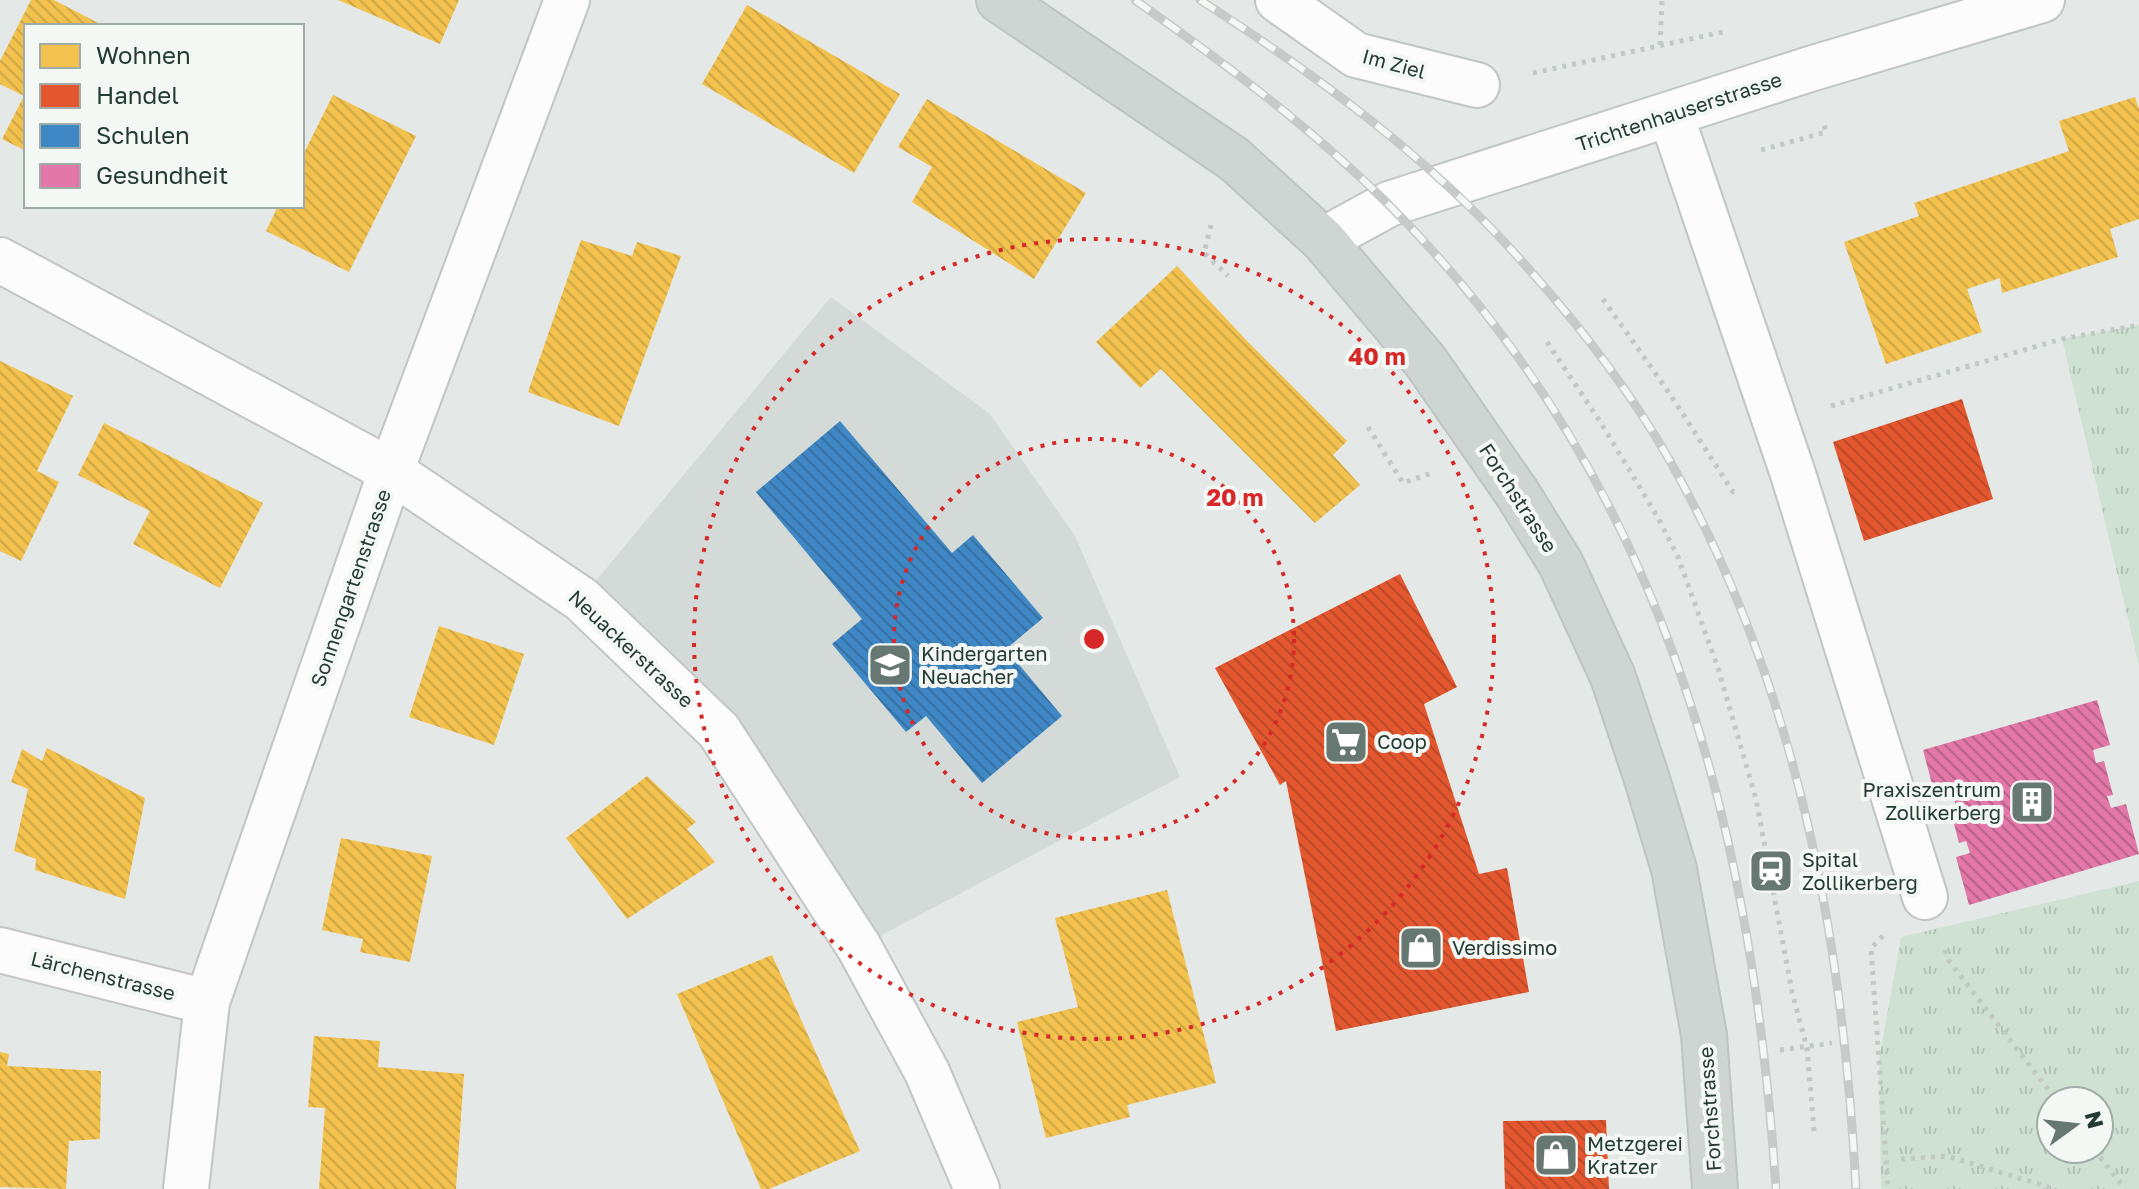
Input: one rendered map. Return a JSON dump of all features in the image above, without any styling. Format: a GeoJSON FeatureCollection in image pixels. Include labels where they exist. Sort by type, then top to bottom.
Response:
{"type":"FeatureCollection","features":[{"type":"Feature","properties":{"kind":"main road","name":"Forchstrasse"},"geometry":{"type":"LineString","coordinates":[[999,0],[1234,159],[1323,240],[1426,362],[1517,493],[1561,564],[1613,677],[1674,869],[1704,1035],[1715,1189]]}},
{"type":"Feature","properties":{"kind":"street","name":"Sonnengartenstrasse"},"geometry":{"type":"LineString","coordinates":[[186,1189],[207,1002],[391,471],[567,0]]}},
{"type":"Feature","properties":{"kind":"street","name":"Im Ziel"},"geometry":{"type":"LineString","coordinates":[[1278,0],[1356,55],[1477,85]]}},
{"type":"Feature","properties":{"kind":"street","name":"Trichtenhauserstrasse"},"geometry":{"type":"LineString","coordinates":[[1323,240],[1389,204],[2042,0]]}},
{"type":"Feature","properties":{"kind":"street"},"geometry":{"type":"LineString","coordinates":[[1671,115],[1776,422],[1925,897]]}},
{"type":"Feature","properties":{"kind":"street","name":"Neuackerstrasse"},"geometry":{"type":"LineString","coordinates":[[0,260],[391,471],[581,599],[719,731],[859,947],[927,1072],[977,1189]]}},
{"type":"Feature","properties":{"kind":"street","name":"Lärchenstrasse"},"geometry":{"type":"LineString","coordinates":[[0,950],[207,1002]]}},
{"type":"Feature","properties":{"kind":"path"},"geometry":{"type":"LineString","coordinates":[[1477,85],[1660,45],[1662,0]]}},
{"type":"Feature","properties":{"kind":"path"},"geometry":{"type":"LineString","coordinates":[[1761,150],[1808,137]]}},
{"type":"Feature","properties":{"kind":"path"},"geometry":{"type":"LineString","coordinates":[[1211,225],[1204,253],[1228,276]]}},
{"type":"Feature","properties":{"kind":"path"},"geometry":{"type":"LineString","coordinates":[[1603,299],[1672,397],[1733,492]]}},
{"type":"Feature","properties":{"kind":"path"},"geometry":{"type":"LineString","coordinates":[[1776,422],[2062,339],[2139,325]]}},
{"type":"Feature","properties":{"kind":"path"},"geometry":{"type":"LineString","coordinates":[[1547,342],[1657,516],[1678,557],[1718,668],[1756,799],[1792,992],[1807,1048],[1814,1131]]}},
{"type":"Feature","properties":{"kind":"path"},"geometry":{"type":"LineString","coordinates":[[1368,427],[1403,483],[1435,472]]}},
{"type":"Feature","properties":{"kind":"path"},"geometry":{"type":"LineString","coordinates":[[1888,1189],[1871,948],[1925,897],[1949,961],[2045,1085]]}},
{"type":"Feature","properties":{"kind":"path"},"geometry":{"type":"LineString","coordinates":[[1780,1050],[1832,1043]]}},
{"type":"Feature","properties":{"kind":"path"},"geometry":{"type":"LineString","coordinates":[[1901,1159],[1947,1156],[2055,1189]]}},
{"type":"Feature","properties":{"kind":"path"},"geometry":{"type":"LineString","coordinates":[[2106,1165],[2125,1189]]}},
{"type":"Feature","properties":{"kind":"shaded area","name":"Kindergarten Neuacher"},"geometry":{"type":"Polygon","coordinates":[[[831,297],[990,414],[1075,536],[1180,777],[859,947],[719,731],[581,599],[831,297]]]}},
{"type":"Feature","properties":{"kind":"green space"},"geometry":{"type":"Polygon","coordinates":[[[2139,325],[2139,666],[2062,339],[2139,325]]]}},
{"type":"Feature","properties":{"kind":"green space"},"geometry":{"type":"Polygon","coordinates":[[[2139,881],[2139,1189],[1881,1189],[1879,1060],[1901,937],[2139,881]]]}},
{"type":"Feature","properties":{"kind":"building: Wohnen"},"geometry":{"type":"Polygon","coordinates":[[[31,0],[54,0],[100,24],[24,24],[24,96],[0,84],[0,61],[31,0]]]}},
{"type":"Feature","properties":{"kind":"building: Wohnen"},"geometry":{"type":"Polygon","coordinates":[[[338,0],[459,0],[440,44],[338,0]]]}},
{"type":"Feature","properties":{"kind":"building: Wohnen"},"geometry":{"type":"Polygon","coordinates":[[[747,5],[900,94],[854,173],[702,84],[747,5]]]}},
{"type":"Feature","properties":{"kind":"building: Wohnen"},"geometry":{"type":"Polygon","coordinates":[[[333,95],[416,136],[349,272],[266,231],[277,208],[304,208],[304,153],[333,95]]]}},
{"type":"Feature","properties":{"kind":"building: Wohnen"},"geometry":{"type":"Polygon","coordinates":[[[24,96],[24,150],[2,139],[24,96]]]}},
{"type":"Feature","properties":{"kind":"building: Wohnen"},"geometry":{"type":"Polygon","coordinates":[[[2135,97],[2139,109],[2139,219],[2110,229],[2118,257],[2002,293],[2000,278],[1967,289],[1982,332],[1886,364],[1844,242],[1919,216],[1914,203],[2069,151],[2059,121],[2135,97]]]}},
{"type":"Feature","properties":{"kind":"building: Wohnen"},"geometry":{"type":"Polygon","coordinates":[[[927,99],[1086,193],[1034,279],[912,202],[932,167],[898,147],[927,99]]]}},
{"type":"Feature","properties":{"kind":"building: Wohnen"},"geometry":{"type":"Polygon","coordinates":[[[581,240],[632,256],[637,242],[681,256],[619,426],[528,392],[581,240]]]}},
{"type":"Feature","properties":{"kind":"building: Wohnen"},"geometry":{"type":"Polygon","coordinates":[[[1177,266],[1347,441],[1333,455],[1360,485],[1315,523],[1161,369],[1140,388],[1096,342],[1177,266]]]}},
{"type":"Feature","properties":{"kind":"building: Wohnen"},"geometry":{"type":"Polygon","coordinates":[[[0,361],[73,396],[37,471],[59,482],[21,561],[0,551],[0,361]]]}},
{"type":"Feature","properties":{"kind":"building: Wohnen"},"geometry":{"type":"Polygon","coordinates":[[[104,423],[263,503],[220,588],[133,544],[150,511],[78,475],[104,423]]]}},
{"type":"Feature","properties":{"kind":"building: Wohnen"},"geometry":{"type":"Polygon","coordinates":[[[439,626],[524,654],[494,745],[409,717],[439,626]]]}},
{"type":"Feature","properties":{"kind":"building: Wohnen"},"geometry":{"type":"Polygon","coordinates":[[[47,748],[145,798],[125,899],[35,870],[36,859],[14,851],[28,789],[11,782],[22,749],[42,761],[47,748]]]}},
{"type":"Feature","properties":{"kind":"building: Wohnen"},"geometry":{"type":"Polygon","coordinates":[[[647,776],[696,822],[687,829],[715,862],[627,919],[566,838],[647,776]]]}},
{"type":"Feature","properties":{"kind":"building: Wohnen"},"geometry":{"type":"Polygon","coordinates":[[[341,838],[432,856],[410,962],[360,952],[363,939],[322,930],[341,838]]]}},
{"type":"Feature","properties":{"kind":"building: Wohnen"},"geometry":{"type":"Polygon","coordinates":[[[1167,890],[1216,1083],[1127,1105],[1130,1117],[1046,1138],[1017,1022],[1078,1007],[1055,918],[1167,890]]]}},
{"type":"Feature","properties":{"kind":"building: Wohnen"},"geometry":{"type":"Polygon","coordinates":[[[772,955],[860,1151],[769,1189],[761,1189],[677,994],[772,955]]]}},
{"type":"Feature","properties":{"kind":"building: Wohnen"},"geometry":{"type":"Polygon","coordinates":[[[314,1036],[380,1041],[378,1067],[464,1074],[456,1189],[319,1189],[325,1108],[308,1107],[314,1036]]]}},
{"type":"Feature","properties":{"kind":"building: Wohnen"},"geometry":{"type":"Polygon","coordinates":[[[0,1052],[9,1054],[7,1066],[101,1071],[100,1139],[69,1141],[66,1189],[0,1187],[0,1052]]]}},
{"type":"Feature","properties":{"kind":"building: Handel"},"geometry":{"type":"Polygon","coordinates":[[[1962,399],[1993,499],[1864,541],[1833,442],[1962,399]]]}},
{"type":"Feature","properties":{"kind":"building: Handel","name":"Coop"},"geometry":{"type":"Polygon","coordinates":[[[1400,574],[1457,687],[1424,704],[1479,874],[1507,868],[1529,992],[1336,1031],[1286,781],[1280,785],[1215,668],[1400,574]]]}},
{"type":"Feature","properties":{"kind":"building: Handel","name":"Metzgerei Kratzer"},"geometry":{"type":"Polygon","coordinates":[[[1606,1120],[1609,1189],[1505,1189],[1503,1121],[1606,1120]]]}},
{"type":"Feature","properties":{"kind":"building: Schulen"},"geometry":{"type":"Polygon","coordinates":[[[840,421],[952,553],[973,535],[1043,618],[1006,649],[1062,716],[982,783],[926,716],[906,732],[832,644],[862,619],[756,492],[840,421]]]}},
{"type":"Feature","properties":{"kind":"building: Gesundheit","name":"Praxiszentrum Zollikerberg"},"geometry":{"type":"Polygon","coordinates":[[[2097,700],[2110,745],[2093,750],[2096,763],[2104,761],[2113,795],[2107,796],[2111,808],[2126,804],[2139,854],[1969,905],[1956,857],[1970,853],[1966,841],[1959,843],[1950,808],[1956,807],[1953,794],[1936,799],[1923,750],[2097,700]]]}},
{"type":"Feature","properties":{"kind":"railway"},"geometry":{"type":"LineString","coordinates":[[1135,0],[1266,97],[1328,148],[1388,204],[1482,309],[1560,420],[1624,537],[1675,659],[1714,785],[1743,916],[1763,1051],[1776,1189]]}},
{"type":"Feature","properties":{"kind":"railway"},"geometry":{"type":"LineString","coordinates":[[1200,0],[1330,89],[1453,191],[1546,289],[1585,336],[1621,384],[1670,461],[1714,546],[1750,633],[1781,723],[1805,814],[1825,907],[1839,1000],[1856,1189]]}},
{"type":"Feature","properties":{"kind":"place","name":"Kindergarten Neuacher"},"geometry":{"type":"Point","coordinates":[890,665]}},
{"type":"Feature","properties":{"kind":"place","name":"Coop"},"geometry":{"type":"Point","coordinates":[1346,742]}},
{"type":"Feature","properties":{"kind":"place","name":"Praxiszentrum Zollikerberg"},"geometry":{"type":"Point","coordinates":[2032,802]}},
{"type":"Feature","properties":{"kind":"place","name":"Spital Zollikerberg"},"geometry":{"type":"Point","coordinates":[1771,871]}},
{"type":"Feature","properties":{"kind":"place","name":"Verdissimo"},"geometry":{"type":"Point","coordinates":[1421,948]}},
{"type":"Feature","properties":{"kind":"place","name":"Metzgerei Kratzer"},"geometry":{"type":"Point","coordinates":[1556,1155]}}]}
